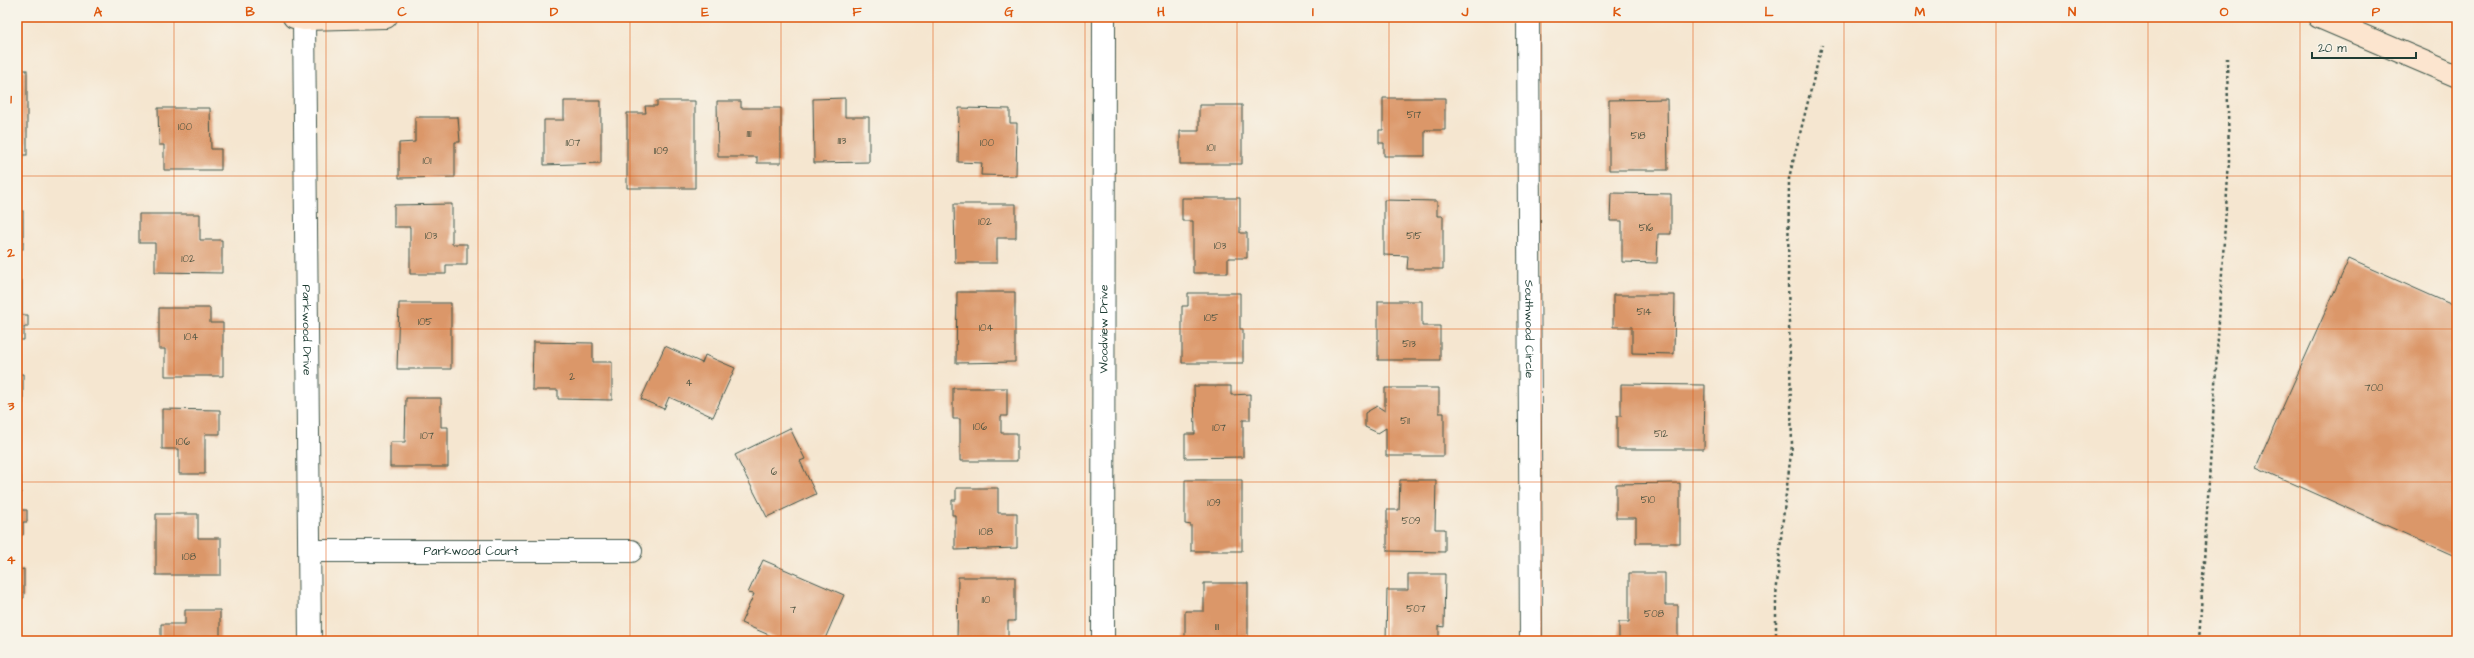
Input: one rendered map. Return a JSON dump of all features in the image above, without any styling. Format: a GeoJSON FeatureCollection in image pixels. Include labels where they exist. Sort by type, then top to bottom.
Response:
{"type":"FeatureCollection","features":[{"type":"Feature","properties":{"kind":"street"},"geometry":{"type":"LineString","coordinates":[[299,18],[386,17]]}},
{"type":"Feature","properties":{"kind":"street","name":"Woodview Drive"},"geometry":{"type":"LineString","coordinates":[[1103,641],[1104,17]]}},
{"type":"Feature","properties":{"kind":"street","name":"Southwood Circle"},"geometry":{"type":"LineString","coordinates":[[1528,17],[1531,641]]}},
{"type":"Feature","properties":{"kind":"street"},"geometry":{"type":"LineString","coordinates":[[2319,17],[2457,76]]}},
{"type":"Feature","properties":{"kind":"street","name":"Parkwood Drive"},"geometry":{"type":"LineString","coordinates":[[299,18],[310,551],[310,641]]}},
{"type":"Feature","properties":{"kind":"street","name":"Parkwood Court"},"geometry":{"type":"LineString","coordinates":[[310,551],[632,551]]}},
{"type":"Feature","properties":{"kind":"path"},"geometry":{"type":"LineString","coordinates":[[1776,641],[1776,597],[1792,445],[1788,281],[1789,178],[1822,46]]}},
{"type":"Feature","properties":{"kind":"path"},"geometry":{"type":"LineString","coordinates":[[2198,641],[2229,160],[2227,58]]}},
{"type":"Feature","properties":{"kind":"building"},"geometry":{"type":"Polygon","coordinates":[[[17,70],[27,70],[27,155],[17,155],[17,70]]]}},
{"type":"Feature","properties":{"kind":"building"},"geometry":{"type":"Polygon","coordinates":[[[845,98],[845,117],[869,117],[869,162],[814,163],[813,99],[845,98]]]}},
{"type":"Feature","properties":{"kind":"building"},"geometry":{"type":"Polygon","coordinates":[[[1383,98],[1445,98],[1445,130],[1425,130],[1425,156],[1384,156],[1384,143],[1379,143],[1379,130],[1383,130],[1383,98]]]}},
{"type":"Feature","properties":{"kind":"building"},"geometry":{"type":"Polygon","coordinates":[[[1667,99],[1668,170],[1609,170],[1609,100],[1667,99]]]}},
{"type":"Feature","properties":{"kind":"building"},"geometry":{"type":"Polygon","coordinates":[[[564,101],[601,101],[601,163],[544,165],[544,120],[564,120],[564,101]]]}},
{"type":"Feature","properties":{"kind":"building"},"geometry":{"type":"Polygon","coordinates":[[[657,101],[695,101],[695,188],[627,188],[627,113],[646,113],[645,106],[657,106],[657,101]]]}},
{"type":"Feature","properties":{"kind":"building"},"geometry":{"type":"Polygon","coordinates":[[[717,101],[741,101],[741,108],[781,108],[781,163],[757,163],[757,157],[718,157],[717,101]]]}},
{"type":"Feature","properties":{"kind":"building"},"geometry":{"type":"Polygon","coordinates":[[[1199,105],[1242,105],[1242,164],[1180,164],[1180,131],[1199,131],[1199,105]]]}},
{"type":"Feature","properties":{"kind":"building"},"geometry":{"type":"Polygon","coordinates":[[[158,108],[210,108],[211,149],[221,149],[221,170],[164,170],[164,145],[159,145],[158,108]]]}},
{"type":"Feature","properties":{"kind":"building"},"geometry":{"type":"Polygon","coordinates":[[[959,108],[1010,109],[1010,123],[1017,123],[1016,176],[981,175],[982,163],[958,162],[959,108]]]}},
{"type":"Feature","properties":{"kind":"building"},"geometry":{"type":"Polygon","coordinates":[[[415,117],[458,117],[460,142],[455,142],[455,177],[399,178],[399,143],[415,142],[415,117]]]}},
{"type":"Feature","properties":{"kind":"building"},"geometry":{"type":"Polygon","coordinates":[[[1611,193],[1671,194],[1671,234],[1658,234],[1657,263],[1622,262],[1622,221],[1610,221],[1611,193]]]}},
{"type":"Feature","properties":{"kind":"building"},"geometry":{"type":"Polygon","coordinates":[[[1182,198],[1240,198],[1240,233],[1247,233],[1247,258],[1228,258],[1228,273],[1193,273],[1193,221],[1182,221],[1182,198]]]}},
{"type":"Feature","properties":{"kind":"building"},"geometry":{"type":"Polygon","coordinates":[[[1384,200],[1437,201],[1437,216],[1443,216],[1443,269],[1407,269],[1408,256],[1384,255],[1384,200]]]}},
{"type":"Feature","properties":{"kind":"building"},"geometry":{"type":"Polygon","coordinates":[[[452,204],[452,244],[467,244],[467,265],[446,265],[446,274],[410,274],[410,227],[394,227],[394,205],[452,204]]]}},
{"type":"Feature","properties":{"kind":"building"},"geometry":{"type":"Polygon","coordinates":[[[954,204],[1016,204],[1016,238],[997,238],[997,263],[955,263],[954,204]]]}},
{"type":"Feature","properties":{"kind":"building"},"geometry":{"type":"Polygon","coordinates":[[[17,211],[23,211],[23,249],[17,249],[17,211]]]}},
{"type":"Feature","properties":{"kind":"building"},"geometry":{"type":"Polygon","coordinates":[[[139,214],[200,214],[200,240],[222,240],[222,273],[155,272],[155,243],[139,243],[139,214]]]}},
{"type":"Feature","properties":{"kind":"building"},"geometry":{"type":"Polygon","coordinates":[[[2349,259],[2457,307],[2457,557],[2256,467],[2349,259]]]}},
{"type":"Feature","properties":{"kind":"building"},"geometry":{"type":"Polygon","coordinates":[[[17,281],[22,281],[22,315],[28,315],[28,327],[24,327],[24,340],[17,340],[17,281]]]}},
{"type":"Feature","properties":{"kind":"building"},"geometry":{"type":"Polygon","coordinates":[[[957,292],[1015,292],[1015,362],[956,363],[957,292]]]}},
{"type":"Feature","properties":{"kind":"building"},"geometry":{"type":"Polygon","coordinates":[[[1188,293],[1240,293],[1240,329],[1243,329],[1243,363],[1182,363],[1182,306],[1188,306],[1188,293]]]}},
{"type":"Feature","properties":{"kind":"building"},"geometry":{"type":"Polygon","coordinates":[[[1613,295],[1675,295],[1674,354],[1632,353],[1632,327],[1613,327],[1613,295]]]}},
{"type":"Feature","properties":{"kind":"building"},"geometry":{"type":"Polygon","coordinates":[[[1378,301],[1422,301],[1422,326],[1440,326],[1440,360],[1378,360],[1378,301]]]}},
{"type":"Feature","properties":{"kind":"building"},"geometry":{"type":"Polygon","coordinates":[[[399,303],[451,303],[451,369],[397,369],[399,303]]]}},
{"type":"Feature","properties":{"kind":"building"},"geometry":{"type":"Polygon","coordinates":[[[159,308],[210,308],[210,323],[223,323],[223,376],[165,376],[165,349],[159,349],[159,308]]]}},
{"type":"Feature","properties":{"kind":"building"},"geometry":{"type":"Polygon","coordinates":[[[533,342],[593,343],[593,362],[612,362],[612,400],[558,399],[558,390],[532,390],[533,342]]]}},
{"type":"Feature","properties":{"kind":"building"},"geometry":{"type":"Polygon","coordinates":[[[665,346],[702,363],[705,355],[735,368],[713,417],[669,397],[664,409],[641,399],[665,346]]]}},
{"type":"Feature","properties":{"kind":"building"},"geometry":{"type":"Polygon","coordinates":[[[17,374],[23,374],[23,404],[19,404],[19,443],[17,443],[17,374]]]}},
{"type":"Feature","properties":{"kind":"building"},"geometry":{"type":"Polygon","coordinates":[[[1621,384],[1705,385],[1704,449],[1617,449],[1617,416],[1621,416],[1621,384]]]}},
{"type":"Feature","properties":{"kind":"building"},"geometry":{"type":"Polygon","coordinates":[[[1194,386],[1231,386],[1231,395],[1250,394],[1250,420],[1243,420],[1243,457],[1185,458],[1185,434],[1195,434],[1194,386]]]}},
{"type":"Feature","properties":{"kind":"building"},"geometry":{"type":"Polygon","coordinates":[[[953,388],[1007,388],[1007,416],[1001,416],[1001,433],[1017,433],[1017,461],[960,461],[960,419],[953,419],[953,388]]]}},
{"type":"Feature","properties":{"kind":"building"},"geometry":{"type":"Polygon","coordinates":[[[1385,388],[1439,388],[1439,413],[1444,413],[1444,456],[1386,456],[1386,428],[1378,433],[1365,427],[1365,413],[1377,406],[1385,411],[1385,388]]]}},
{"type":"Feature","properties":{"kind":"building"},"geometry":{"type":"Polygon","coordinates":[[[406,398],[441,398],[441,427],[448,427],[448,467],[390,467],[390,442],[405,442],[406,398]]]}},
{"type":"Feature","properties":{"kind":"building"},"geometry":{"type":"Polygon","coordinates":[[[162,409],[220,410],[220,434],[205,434],[205,474],[179,474],[179,449],[162,449],[162,409]]]}},
{"type":"Feature","properties":{"kind":"building"},"geometry":{"type":"Polygon","coordinates":[[[790,428],[805,459],[800,461],[816,494],[767,517],[735,455],[790,428]]]}},
{"type":"Feature","properties":{"kind":"building"},"geometry":{"type":"Polygon","coordinates":[[[17,476],[21,476],[21,510],[27,510],[27,522],[23,522],[23,535],[17,535],[17,476]]]}},
{"type":"Feature","properties":{"kind":"building"},"geometry":{"type":"Polygon","coordinates":[[[1185,480],[1242,480],[1242,551],[1191,551],[1191,525],[1185,524],[1185,480]]]}},
{"type":"Feature","properties":{"kind":"building"},"geometry":{"type":"Polygon","coordinates":[[[1400,480],[1436,480],[1435,529],[1445,529],[1445,552],[1387,551],[1387,510],[1399,510],[1400,480]]]}},
{"type":"Feature","properties":{"kind":"building"},"geometry":{"type":"Polygon","coordinates":[[[1680,483],[1680,543],[1636,543],[1636,518],[1616,518],[1616,484],[1680,483]]]}},
{"type":"Feature","properties":{"kind":"building"},"geometry":{"type":"Polygon","coordinates":[[[956,488],[998,488],[998,513],[1017,513],[1017,548],[955,550],[955,515],[952,515],[952,500],[956,500],[956,488]]]}},
{"type":"Feature","properties":{"kind":"building"},"geometry":{"type":"Polygon","coordinates":[[[156,514],[198,514],[198,538],[221,538],[221,575],[156,575],[156,514]]]}},
{"type":"Feature","properties":{"kind":"building"},"geometry":{"type":"Polygon","coordinates":[[[763,560],[844,595],[824,641],[783,641],[741,623],[754,594],[748,593],[763,560]]]}},
{"type":"Feature","properties":{"kind":"building"},"geometry":{"type":"Polygon","coordinates":[[[24,569],[24,598],[17,598],[17,570],[24,569]]]}},
{"type":"Feature","properties":{"kind":"building"},"geometry":{"type":"Polygon","coordinates":[[[1629,573],[1665,573],[1665,605],[1678,605],[1678,641],[1619,641],[1619,622],[1629,622],[1629,573]]]}},
{"type":"Feature","properties":{"kind":"building"},"geometry":{"type":"Polygon","coordinates":[[[1408,574],[1445,574],[1444,627],[1439,626],[1439,641],[1386,641],[1387,590],[1408,590],[1408,574]]]}},
{"type":"Feature","properties":{"kind":"building"},"geometry":{"type":"Polygon","coordinates":[[[958,577],[1015,577],[1015,621],[1008,621],[1008,641],[957,641],[958,577]]]}},
{"type":"Feature","properties":{"kind":"building"},"geometry":{"type":"Polygon","coordinates":[[[1204,583],[1248,583],[1248,641],[1185,641],[1185,611],[1204,611],[1204,583]]]}},
{"type":"Feature","properties":{"kind":"building"},"geometry":{"type":"Polygon","coordinates":[[[185,610],[220,610],[220,641],[161,641],[161,624],[185,624],[185,610]]]}}]}
